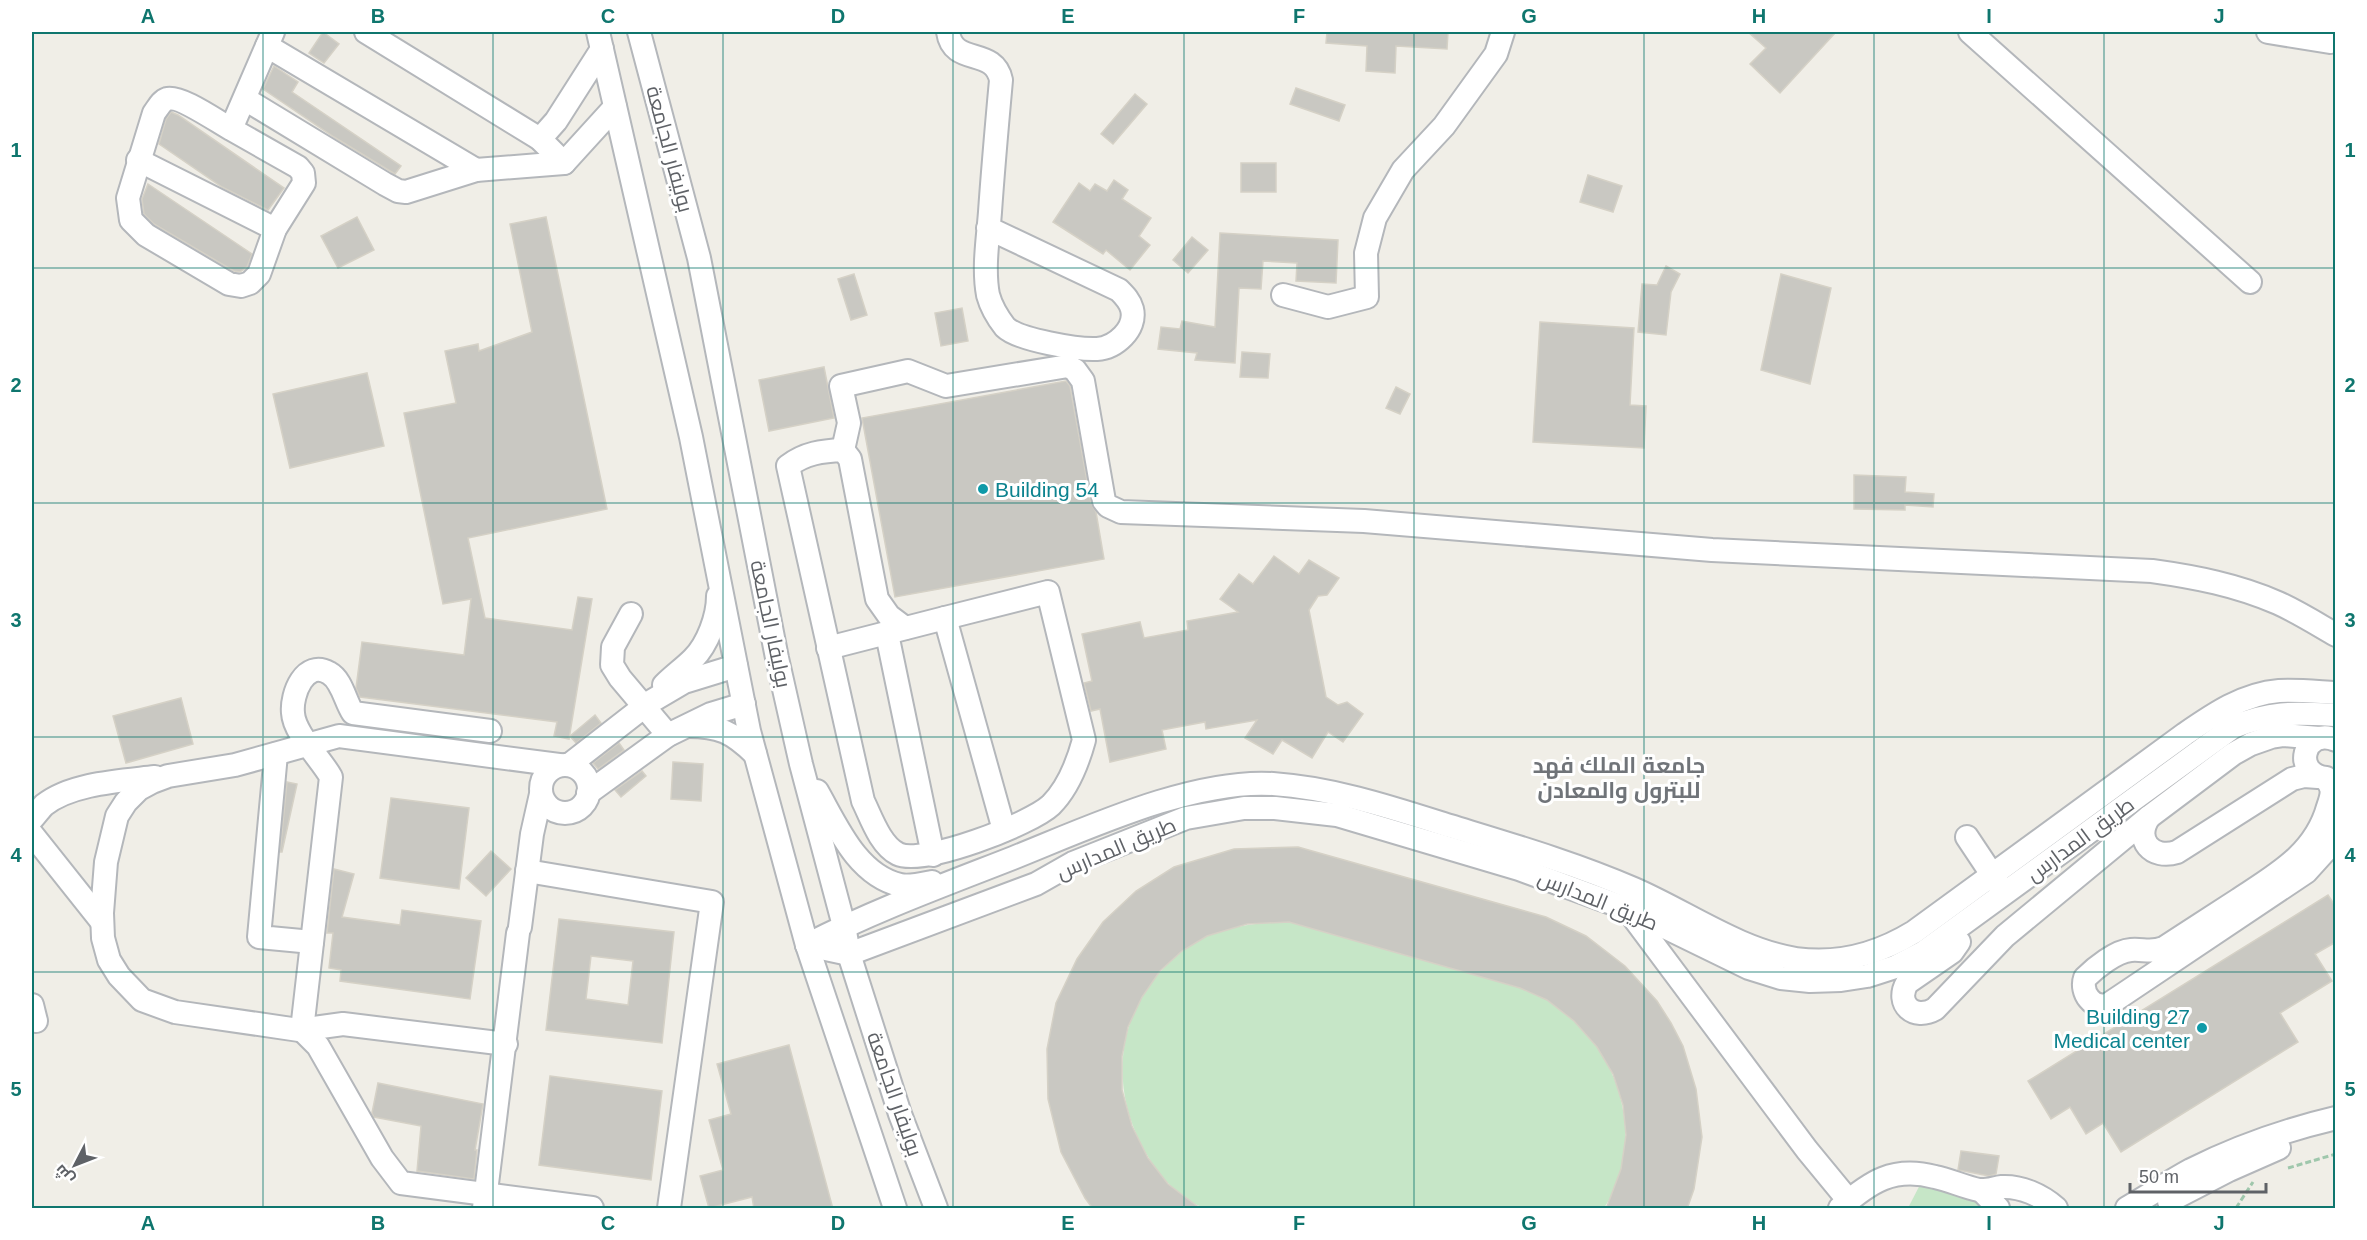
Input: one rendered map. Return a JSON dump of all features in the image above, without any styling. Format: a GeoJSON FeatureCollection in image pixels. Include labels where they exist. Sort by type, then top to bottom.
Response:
{"type":"FeatureCollection","features":[{"type":"Feature","properties":{"kind":"street"},"geometry":{"type":"LineString","coordinates":[[366,32],[540,139],[564,163]]}},
{"type":"Feature","properties":{"kind":"street","name":"بوليفار الجامعة"},"geometry":{"type":"LineString","coordinates":[[639,32],[699,258],[777,658],[801,764],[844,926],[849,954],[900,1114],[936,1209]]}},
{"type":"Feature","properties":{"kind":"street"},"geometry":{"type":"LineString","coordinates":[[656,32],[699,258]]}},
{"type":"Feature","properties":{"kind":"street"},"geometry":{"type":"LineString","coordinates":[[948,32],[949,40],[958,51],[983,58],[990,62],[999,73],[1000,80],[988,228],[986,275],[988,296],[996,314],[1014,333],[1027,339],[1091,349],[1110,346],[1125,334],[1131,324],[1132,309],[1128,299],[1119,290],[988,228]]}},
{"type":"Feature","properties":{"kind":"street"},"geometry":{"type":"LineString","coordinates":[[1283,295],[1328,307],[1367,297],[1366,253],[1375,218],[1403,170],[1444,126],[1497,54],[1503,32]]}},
{"type":"Feature","properties":{"kind":"street"},"geometry":{"type":"LineString","coordinates":[[1970,32],[2250,282]]}},
{"type":"Feature","properties":{"kind":"street"},"geometry":{"type":"LineString","coordinates":[[2268,32],[2330,42],[2336,40]]}},
{"type":"Feature","properties":{"kind":"street"},"geometry":{"type":"LineString","coordinates":[[231,129],[270,39],[476,170]]}},
{"type":"Feature","properties":{"kind":"street"},"geometry":{"type":"LineString","coordinates":[[540,139],[571,99],[600,40]]}},
{"type":"Feature","properties":{"kind":"street","name":"بوليفار الجامعة"},"geometry":{"type":"LineString","coordinates":[[600,40],[688,426],[755,754],[807,945],[895,1209]]}},
{"type":"Feature","properties":{"kind":"street"},"geometry":{"type":"LineString","coordinates":[[167,99],[174,99],[298,167],[303,173],[304,183],[275,229],[259,274],[250,283],[241,286],[229,284],[146,235],[131,220],[128,198],[138,160],[154,113],[161,103],[167,99]]}},
{"type":"Feature","properties":{"kind":"street"},"geometry":{"type":"LineString","coordinates":[[245,99],[398,191],[406,192],[476,170],[564,163],[615,107]]}},
{"type":"Feature","properties":{"kind":"street"},"geometry":{"type":"LineString","coordinates":[[571,99],[597,125]]}},
{"type":"Feature","properties":{"kind":"street"},"geometry":{"type":"LineString","coordinates":[[138,160],[275,229]]}},
{"type":"Feature","properties":{"kind":"street"},"geometry":{"type":"LineString","coordinates":[[843,450],[849,423],[841,386],[908,371],[946,386],[1068,366],[1075,370],[1083,381],[1104,501],[1108,506],[1121,512],[1364,521],[1712,550],[2152,571],[2194,577],[2239,588],[2280,604],[2336,635]]}},
{"type":"Feature","properties":{"kind":"street"},"geometry":{"type":"LineString","coordinates":[[843,450],[850,459],[877,599],[896,631],[933,855]]}},
{"type":"Feature","properties":{"kind":"street"},"geometry":{"type":"LineString","coordinates":[[828,648],[1048,592],[1084,740],[1080,756],[1062,793],[1049,807],[1004,830],[933,855],[910,857],[897,853],[886,844],[863,801],[828,648],[788,466],[801,457],[822,451],[843,450]]}},
{"type":"Feature","properties":{"kind":"street"},"geometry":{"type":"LineString","coordinates":[[647,704],[666,683],[695,658],[707,638],[718,608],[717,568]]}},
{"type":"Feature","properties":{"kind":"street"},"geometry":{"type":"LineString","coordinates":[[631,614],[613,647],[612,665],[620,678],[677,730],[710,726],[724,730],[737,737],[755,754]]}},
{"type":"Feature","properties":{"kind":"street"},"geometry":{"type":"LineString","coordinates":[[945,618],[1004,830]]}},
{"type":"Feature","properties":{"kind":"street"},"geometry":{"type":"LineString","coordinates":[[485,1202],[532,834],[544,776],[551,769],[564,765],[647,704],[684,682],[736,666]]}},
{"type":"Feature","properties":{"kind":"street"},"geometry":{"type":"LineString","coordinates":[[302,1030],[330,777],[323,762],[303,737],[292,714],[297,686],[308,673],[319,670],[329,673],[338,683],[346,704],[353,713],[490,731]]}},
{"type":"Feature","properties":{"kind":"street"},"geometry":{"type":"LineString","coordinates":[[2297,691],[2336,684]]}},
{"type":"Feature","properties":{"kind":"street"},"geometry":{"type":"LineString","coordinates":[[807,945],[844,926],[957,880],[1062,838],[1170,799],[1200,791],[1270,784],[1303,787],[1388,807],[1545,855],[1611,879],[1740,941],[1773,954],[1798,959],[1829,960],[1860,956],[1890,946],[1914,932],[2214,714],[2250,697],[2278,691],[2336,693]]}},
{"type":"Feature","properties":{"kind":"street"},"geometry":{"type":"LineString","coordinates":[[588,793],[677,730],[711,714],[744,704]]}},
{"type":"Feature","properties":{"kind":"street","name":"طريق المدارس"},"geometry":{"type":"LineString","coordinates":[[849,954],[1035,884],[1072,863],[1186,818],[1244,808],[1275,808],[1337,815],[1519,869],[1628,909],[1749,968],[1781,978],[1810,981],[1850,979],[1895,967],[1924,952],[2233,728],[2256,718],[2282,713],[2336,715]]}},
{"type":"Feature","properties":{"kind":"street"},"geometry":{"type":"LineString","coordinates":[[1985,910],[1952,952],[1907,983],[1903,990],[1903,999],[1912,1012],[1927,1014],[1935,1009],[2005,936],[2149,817],[2233,754],[2251,744],[2284,735],[2327,739]]}},
{"type":"Feature","properties":{"kind":"street"},"geometry":{"type":"LineString","coordinates":[[32,819],[45,805],[61,796],[95,784],[168,776],[235,765],[276,754],[303,737],[339,736],[578,768],[588,784],[585,802],[570,812],[562,813],[532,834]]}},
{"type":"Feature","properties":{"kind":"street"},"geometry":{"type":"LineString","coordinates":[[2327,739],[2309,745],[2304,757],[2308,769],[2326,777],[2328,781],[2332,791],[2327,813],[2314,839],[2295,860],[2164,948],[2158,951],[2133,949],[2121,952],[2085,978],[2083,983],[2085,992],[2096,1005],[2100,1007],[2109,1004],[2306,872],[2325,851],[2336,831]]}},
{"type":"Feature","properties":{"kind":"street"},"geometry":{"type":"LineString","coordinates":[[276,754],[259,937],[312,942]]}},
{"type":"Feature","properties":{"kind":"street"},"geometry":{"type":"LineString","coordinates":[[801,764],[848,846],[878,877],[902,886],[957,880]]}},
{"type":"Feature","properties":{"kind":"street"},"geometry":{"type":"LineString","coordinates":[[168,776],[139,789],[126,802],[117,816],[106,862],[103,938],[110,960],[119,976],[142,1000],[175,1012],[302,1030],[343,1024],[506,1044]]}},
{"type":"Feature","properties":{"kind":"street"},"geometry":{"type":"LineString","coordinates":[[2149,817],[2143,826],[2146,843],[2159,854],[2169,854],[2177,852],[2292,779],[2304,776],[2326,777]]}},
{"type":"Feature","properties":{"kind":"street"},"geometry":{"type":"LineString","coordinates":[[541,794],[545,803],[562,813]]}},
{"type":"Feature","properties":{"kind":"street"},"geometry":{"type":"LineString","coordinates":[[1049,807],[1072,863]]}},
{"type":"Feature","properties":{"kind":"street"},"geometry":{"type":"LineString","coordinates":[[32,834],[102,922]]}},
{"type":"Feature","properties":{"kind":"street"},"geometry":{"type":"LineString","coordinates":[[1966,837],[2006,894]]}},
{"type":"Feature","properties":{"kind":"street"},"geometry":{"type":"LineString","coordinates":[[527,871],[712,902],[669,1209]]}},
{"type":"Feature","properties":{"kind":"street"},"geometry":{"type":"LineString","coordinates":[[1628,909],[1845,1204],[1877,1179],[1903,1173],[1932,1176],[1981,1190],[2001,1187],[2019,1188],[2038,1196],[2056,1209]]}},
{"type":"Feature","properties":{"kind":"street"},"geometry":{"type":"LineString","coordinates":[[807,945],[849,954]]}},
{"type":"Feature","properties":{"kind":"street"},"geometry":{"type":"LineString","coordinates":[[302,1030],[318,1046],[382,1158],[401,1183],[485,1202],[592,1209]]}},
{"type":"Feature","properties":{"kind":"street"},"geometry":{"type":"LineString","coordinates":[[2127,1209],[2190,1171],[2241,1147],[2296,1127],[2336,1118]]}},
{"type":"Feature","properties":{"kind":"street"},"geometry":{"type":"LineString","coordinates":[[2157,1209],[2185,1191],[2278,1149],[2335,1149]]}},
{"type":"Feature","properties":{"kind":"street"},"geometry":{"type":"LineString","coordinates":[[1981,1190],[1998,1209]]}},
{"type":"Feature","properties":{"kind":"path"},"geometry":{"type":"LineString","coordinates":[[2278,1170],[2335,1149]]}},
{"type":"Feature","properties":{"kind":"path"},"geometry":{"type":"LineString","coordinates":[[2236,1209],[2256,1177]]}},
{"type":"Feature","properties":{"kind":"green space"},"geometry":{"type":"Polygon","coordinates":[[[1289,922],[1520,988],[1546,999],[1571,1017],[1591,1039],[1608,1065],[1619,1093],[1625,1122],[1624,1152],[1618,1181],[1604,1208],[1204,1208],[1175,1190],[1153,1164],[1141,1144],[1131,1120],[1125,1096],[1122,1071],[1124,1047],[1139,1001],[1153,980],[1171,961],[1193,943],[1208,935],[1238,927],[1289,922]]]}},
{"type":"Feature","properties":{"kind":"green space"},"geometry":{"type":"Polygon","coordinates":[[[1923,1179],[1979,1202],[1986,1208],[1908,1208],[1923,1179]]]}},
{"type":"Feature","properties":{"kind":"building"},"geometry":{"type":"Polygon","coordinates":[[[323,32],[339,44],[324,63],[309,53],[323,32]]]}},
{"type":"Feature","properties":{"kind":"building"},"geometry":{"type":"Polygon","coordinates":[[[1327,32],[1448,32],[1447,49],[1396,46],[1395,73],[1366,71],[1367,46],[1326,43],[1327,32]]]}},
{"type":"Feature","properties":{"kind":"building"},"geometry":{"type":"Polygon","coordinates":[[[1748,32],[1836,32],[1780,93],[1750,64],[1766,48],[1748,32]]]}},
{"type":"Feature","properties":{"kind":"building"},"geometry":{"type":"Polygon","coordinates":[[[274,66],[298,82],[292,92],[401,166],[395,174],[334,137],[263,89],[274,66]]]}},
{"type":"Feature","properties":{"kind":"building"},"geometry":{"type":"Polygon","coordinates":[[[1296,88],[1345,105],[1339,121],[1290,104],[1296,88]]]}},
{"type":"Feature","properties":{"kind":"building"},"geometry":{"type":"Polygon","coordinates":[[[1135,94],[1147,104],[1113,144],[1101,134],[1135,94]]]}},
{"type":"Feature","properties":{"kind":"building"},"geometry":{"type":"Polygon","coordinates":[[[171,112],[284,188],[268,210],[222,187],[159,144],[166,119],[171,112]]]}},
{"type":"Feature","properties":{"kind":"building"},"geometry":{"type":"Polygon","coordinates":[[[1241,163],[1276,163],[1276,192],[1241,192],[1241,163]]]}},
{"type":"Feature","properties":{"kind":"building"},"geometry":{"type":"Polygon","coordinates":[[[1588,175],[1622,186],[1613,212],[1580,202],[1588,175]]]}},
{"type":"Feature","properties":{"kind":"building"},"geometry":{"type":"Polygon","coordinates":[[[1114,180],[1128,190],[1122,199],[1151,218],[1139,236],[1150,245],[1130,270],[1106,250],[1103,254],[1053,222],[1079,183],[1090,191],[1095,184],[1107,191],[1114,180]]]}},
{"type":"Feature","properties":{"kind":"building"},"geometry":{"type":"Polygon","coordinates":[[[148,184],[252,254],[247,267],[240,272],[234,271],[154,224],[144,214],[142,199],[148,184]]]}},
{"type":"Feature","properties":{"kind":"building"},"geometry":{"type":"Polygon","coordinates":[[[357,217],[374,250],[338,268],[321,236],[357,217]]]}},
{"type":"Feature","properties":{"kind":"building"},"geometry":{"type":"Polygon","coordinates":[[[546,217],[607,509],[468,538],[485,618],[572,630],[578,597],[592,599],[569,739],[554,736],[557,722],[360,697],[356,688],[362,642],[464,655],[471,599],[443,604],[404,413],[456,403],[445,351],[478,344],[479,351],[532,332],[510,224],[546,217]]]}},
{"type":"Feature","properties":{"kind":"building"},"geometry":{"type":"Polygon","coordinates":[[[1220,233],[1338,240],[1336,283],[1296,281],[1297,263],[1263,261],[1261,289],[1239,288],[1235,363],[1195,360],[1197,353],[1158,349],[1161,327],[1180,329],[1182,321],[1215,327],[1220,233]]]}},
{"type":"Feature","properties":{"kind":"building"},"geometry":{"type":"Polygon","coordinates":[[[1192,237],[1208,250],[1188,273],[1173,260],[1192,237]]]}},
{"type":"Feature","properties":{"kind":"building"},"geometry":{"type":"Polygon","coordinates":[[[1666,266],[1680,274],[1671,292],[1666,335],[1638,332],[1642,284],[1657,285],[1666,266]]]}},
{"type":"Feature","properties":{"kind":"building"},"geometry":{"type":"Polygon","coordinates":[[[854,274],[867,315],[851,320],[838,279],[854,274]]]}},
{"type":"Feature","properties":{"kind":"building"},"geometry":{"type":"Polygon","coordinates":[[[1781,274],[1831,288],[1810,384],[1761,370],[1781,274]]]}},
{"type":"Feature","properties":{"kind":"building"},"geometry":{"type":"Polygon","coordinates":[[[962,308],[968,341],[941,346],[935,313],[962,308]]]}},
{"type":"Feature","properties":{"kind":"building"},"geometry":{"type":"Polygon","coordinates":[[[1540,322],[1634,328],[1630,405],[1646,406],[1644,448],[1533,442],[1540,322]]]}},
{"type":"Feature","properties":{"kind":"building"},"geometry":{"type":"Polygon","coordinates":[[[1242,352],[1270,354],[1268,378],[1240,377],[1242,352]]]}},
{"type":"Feature","properties":{"kind":"building"},"geometry":{"type":"Polygon","coordinates":[[[824,367],[834,418],[769,431],[759,380],[824,367]]]}},
{"type":"Feature","properties":{"kind":"building"},"geometry":{"type":"Polygon","coordinates":[[[367,373],[384,446],[290,468],[273,394],[367,373]]]}},
{"type":"Feature","properties":{"kind":"building","name":"Building 54"},"geometry":{"type":"Polygon","coordinates":[[[1066,381],[1070,386],[1091,503],[1096,512],[1104,559],[895,597],[862,418],[1066,381]]]}},
{"type":"Feature","properties":{"kind":"building"},"geometry":{"type":"Polygon","coordinates":[[[1396,387],[1410,394],[1400,414],[1386,408],[1396,387]]]}},
{"type":"Feature","properties":{"kind":"building"},"geometry":{"type":"Polygon","coordinates":[[[1854,475],[1906,477],[1905,492],[1934,494],[1933,507],[1905,505],[1905,510],[1854,509],[1854,475]]]}},
{"type":"Feature","properties":{"kind":"building"},"geometry":{"type":"Polygon","coordinates":[[[1274,556],[1299,574],[1309,560],[1339,578],[1327,595],[1318,596],[1309,610],[1326,697],[1338,705],[1347,702],[1363,714],[1343,742],[1328,732],[1312,758],[1282,740],[1273,754],[1245,738],[1257,720],[1206,729],[1205,722],[1162,730],[1166,749],[1110,762],[1100,709],[1091,711],[1084,683],[1092,681],[1082,634],[1140,622],[1144,638],[1188,630],[1187,621],[1238,612],[1220,599],[1239,574],[1253,584],[1274,556]]]}},
{"type":"Feature","properties":{"kind":"building"},"geometry":{"type":"Polygon","coordinates":[[[181,698],[193,744],[126,763],[113,716],[181,698]]]}},
{"type":"Feature","properties":{"kind":"building"},"geometry":{"type":"Polygon","coordinates":[[[595,715],[601,723],[576,743],[570,736],[595,715]]]}},
{"type":"Feature","properties":{"kind":"building"},"geometry":{"type":"Polygon","coordinates":[[[619,743],[624,750],[598,769],[593,763],[619,743]]]}},
{"type":"Feature","properties":{"kind":"building"},"geometry":{"type":"Polygon","coordinates":[[[673,762],[703,764],[701,801],[671,799],[673,762]]]}},
{"type":"Feature","properties":{"kind":"building"},"geometry":{"type":"Polygon","coordinates":[[[642,771],[646,776],[621,797],[615,790],[642,771]]]}},
{"type":"Feature","properties":{"kind":"building"},"geometry":{"type":"Polygon","coordinates":[[[287,782],[297,784],[282,852],[280,852],[287,782]]]}},
{"type":"Feature","properties":{"kind":"building"},"geometry":{"type":"Polygon","coordinates":[[[391,798],[469,808],[459,889],[380,878],[391,798]]]}},
{"type":"Feature","properties":{"kind":"building"},"geometry":{"type":"Polygon","coordinates":[[[1298,847],[1546,917],[1586,936],[1625,966],[1657,1001],[1671,1023],[1683,1046],[1696,1089],[1702,1137],[1694,1189],[1687,1209],[1606,1209],[1621,1169],[1626,1135],[1623,1105],[1613,1074],[1597,1047],[1574,1021],[1547,1000],[1520,988],[1289,922],[1247,924],[1207,936],[1182,951],[1160,971],[1142,997],[1128,1027],[1122,1056],[1122,1090],[1132,1126],[1148,1158],[1168,1184],[1201,1209],[1093,1209],[1061,1152],[1048,1099],[1047,1049],[1056,1003],[1077,959],[1103,922],[1136,891],[1174,867],[1234,849],[1298,847]]]}},
{"type":"Feature","properties":{"kind":"building"},"geometry":{"type":"Polygon","coordinates":[[[491,851],[511,869],[486,896],[466,878],[491,851]]]}},
{"type":"Feature","properties":{"kind":"building"},"geometry":{"type":"Polygon","coordinates":[[[334,869],[354,874],[342,917],[400,925],[402,910],[481,921],[470,999],[340,981],[341,970],[329,968],[333,933],[327,933],[334,869]]]}},
{"type":"Feature","properties":{"kind":"building","name":"Building 27 Medical center"},"geometry":{"type":"Polygon","coordinates":[[[2328,895],[2336,907],[2336,942],[2315,954],[2332,981],[2280,1013],[2298,1042],[2121,1152],[2103,1123],[2086,1134],[2070,1107],[2051,1119],[2028,1081],[2328,895]]]}},
{"type":"Feature","properties":{"kind":"building"},"geometry":{"type":"Polygon","coordinates":[[[559,919],[674,932],[662,1043],[546,1030],[559,919]],[[591,956],[586,999],[628,1005],[633,961],[591,956]]]}},
{"type":"Feature","properties":{"kind":"building"},"geometry":{"type":"Polygon","coordinates":[[[789,1045],[833,1209],[754,1209],[752,1197],[709,1208],[700,1176],[723,1170],[709,1120],[731,1114],[717,1064],[789,1045]]]}},
{"type":"Feature","properties":{"kind":"building"},"geometry":{"type":"Polygon","coordinates":[[[550,1076],[662,1091],[651,1180],[539,1165],[550,1076]]]}},
{"type":"Feature","properties":{"kind":"building"},"geometry":{"type":"Polygon","coordinates":[[[378,1083],[483,1104],[475,1150],[477,1150],[474,1179],[417,1171],[421,1126],[374,1117],[372,1113],[378,1083]]]}},
{"type":"Feature","properties":{"kind":"building"},"geometry":{"type":"Polygon","coordinates":[[[1961,1151],[1999,1156],[1996,1174],[1989,1176],[1958,1170],[1961,1151]]]}},
{"type":"Feature","properties":{"kind":"place","name":"Building 54"},"geometry":{"type":"Point","coordinates":[983,489]}},
{"type":"Feature","properties":{"kind":"place","name":"Building 27 Medical center"},"geometry":{"type":"Point","coordinates":[2202,1028]}},
{"type":"Feature","properties":{"kind":"district","name":"جامعة الملك فهد للبترول والمعادن"},"geometry":{"type":"Point","coordinates":[1619,778]}}]}
